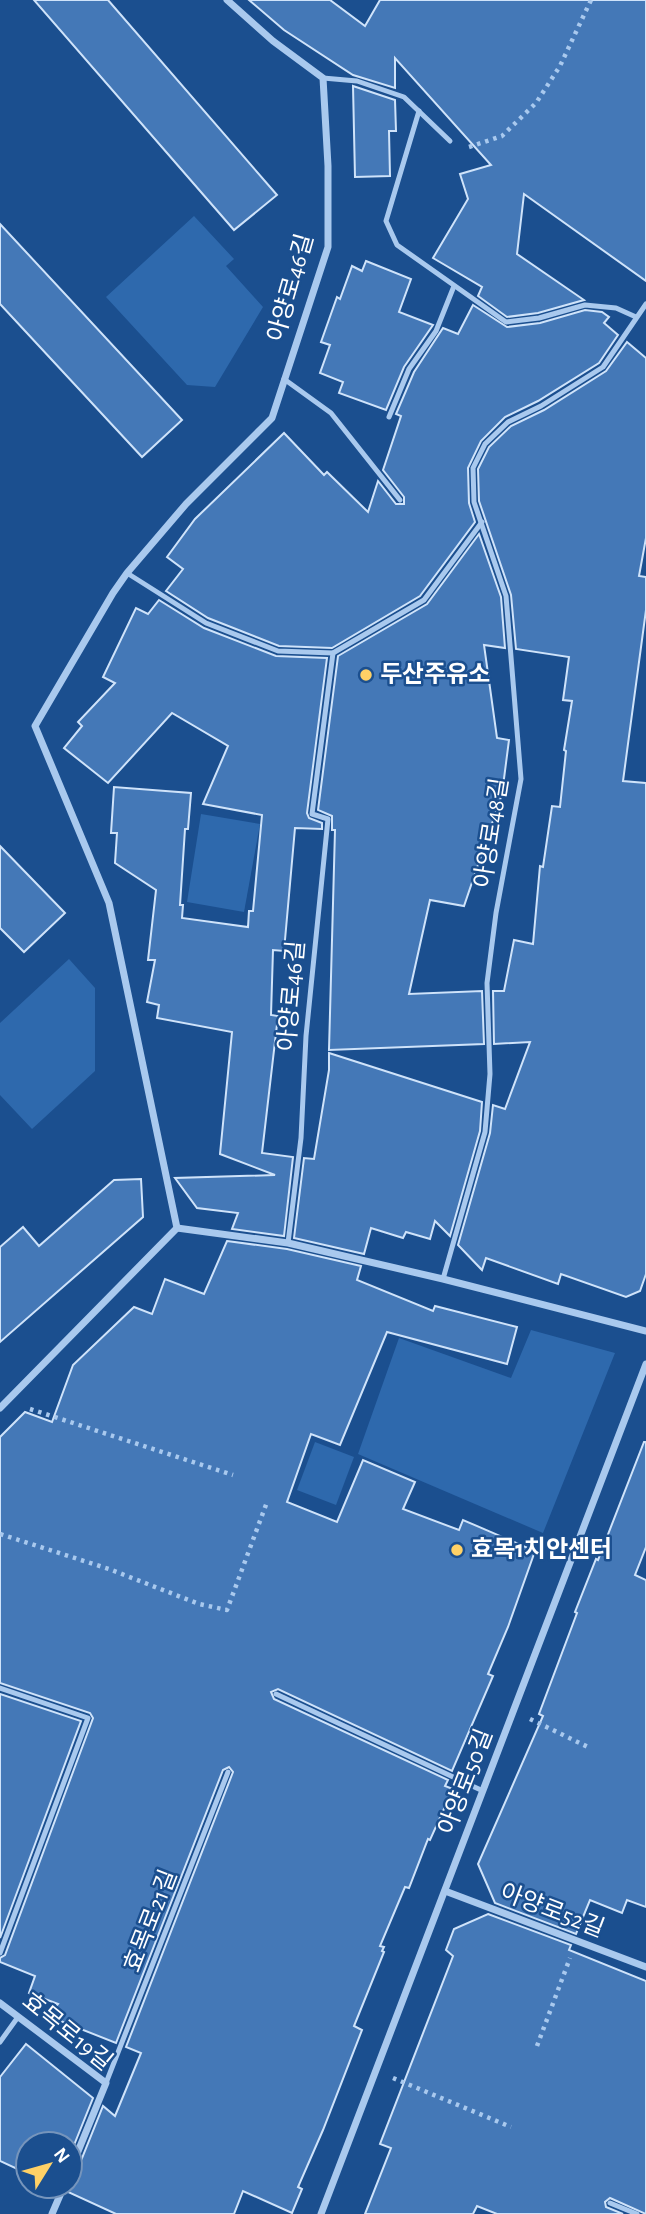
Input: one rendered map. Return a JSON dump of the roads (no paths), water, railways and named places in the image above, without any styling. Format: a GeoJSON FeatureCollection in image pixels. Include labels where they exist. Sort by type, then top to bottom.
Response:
{"type":"FeatureCollection","features":[{"type":"Feature","properties":{"kind":"street"},"geometry":{"type":"LineString","coordinates":[[228,0],[273,41],[323,78]]}},
{"type":"Feature","properties":{"kind":"street","name":"아양로46길"},"geometry":{"type":"LineString","coordinates":[[177,1228],[109,903],[35,726],[127,573],[186,504],[272,418],[328,247],[328,166],[323,78]]}},
{"type":"Feature","properties":{"kind":"street"},"geometry":{"type":"LineString","coordinates":[[0,1408],[177,1228],[288,1243],[646,1331]]}},
{"type":"Feature","properties":{"kind":"street","name":"아양로50길"},"geometry":{"type":"LineString","coordinates":[[321,2214],[646,1364]]}},
{"type":"Feature","properties":{"kind":"street","name":"아양로52길"},"geometry":{"type":"LineString","coordinates":[[445,1891],[646,1967]]}},
{"type":"Feature","properties":{"kind":"street","name":"효목로19길"},"geometry":{"type":"LineString","coordinates":[[0,2003],[106,2083],[84,2137]]}},
{"type":"Feature","properties":{"kind":"lane"},"geometry":{"type":"LineString","coordinates":[[323,78],[357,81],[404,97],[450,141]]}},
{"type":"Feature","properties":{"kind":"lane"},"geometry":{"type":"LineString","coordinates":[[419,111],[386,221],[397,246],[506,322],[539,318],[585,305],[616,308],[636,317]]}},
{"type":"Feature","properties":{"kind":"lane"},"geometry":{"type":"LineString","coordinates":[[389,417],[409,369],[436,331],[454,286]]}},
{"type":"Feature","properties":{"kind":"lane","name":"아양로48길"},"geometry":{"type":"LineString","coordinates":[[443,1279],[485,1132],[490,1074],[487,983],[496,913],[521,779],[506,596],[474,502],[473,467],[485,444],[508,422],[541,406],[603,367],[646,304]]}},
{"type":"Feature","properties":{"kind":"lane"},"geometry":{"type":"LineString","coordinates":[[284,379],[331,413],[400,500]]}},
{"type":"Feature","properties":{"kind":"lane"},"geometry":{"type":"LineString","coordinates":[[127,573],[206,623],[278,651],[333,653],[424,600],[482,522]]}},
{"type":"Feature","properties":{"kind":"lane","name":"아양로46길"},"geometry":{"type":"LineString","coordinates":[[288,1243],[301,1138],[306,1037],[328,819],[312,814],[333,653]]}},
{"type":"Feature","properties":{"kind":"lane"},"geometry":{"type":"LineString","coordinates":[[0,1688],[88,1718],[0,1953]]}},
{"type":"Feature","properties":{"kind":"lane"},"geometry":{"type":"LineString","coordinates":[[276,1694],[483,1791]]}},
{"type":"Feature","properties":{"kind":"lane","name":"효목로21길"},"geometry":{"type":"LineString","coordinates":[[106,2083],[228,1772]]}},
{"type":"Feature","properties":{"kind":"lane"},"geometry":{"type":"LineString","coordinates":[[0,2042],[18,2017]]}},
{"type":"Feature","properties":{"kind":"lane"},"geometry":{"type":"LineString","coordinates":[[610,2203],[637,2214]]}},
{"type":"Feature","properties":{"kind":"place","name":"두산주유소"},"geometry":{"type":"Point","coordinates":[366,675]}},
{"type":"Feature","properties":{"kind":"place","name":"효목1치안센터"},"geometry":{"type":"Point","coordinates":[457,1550]}}]}
